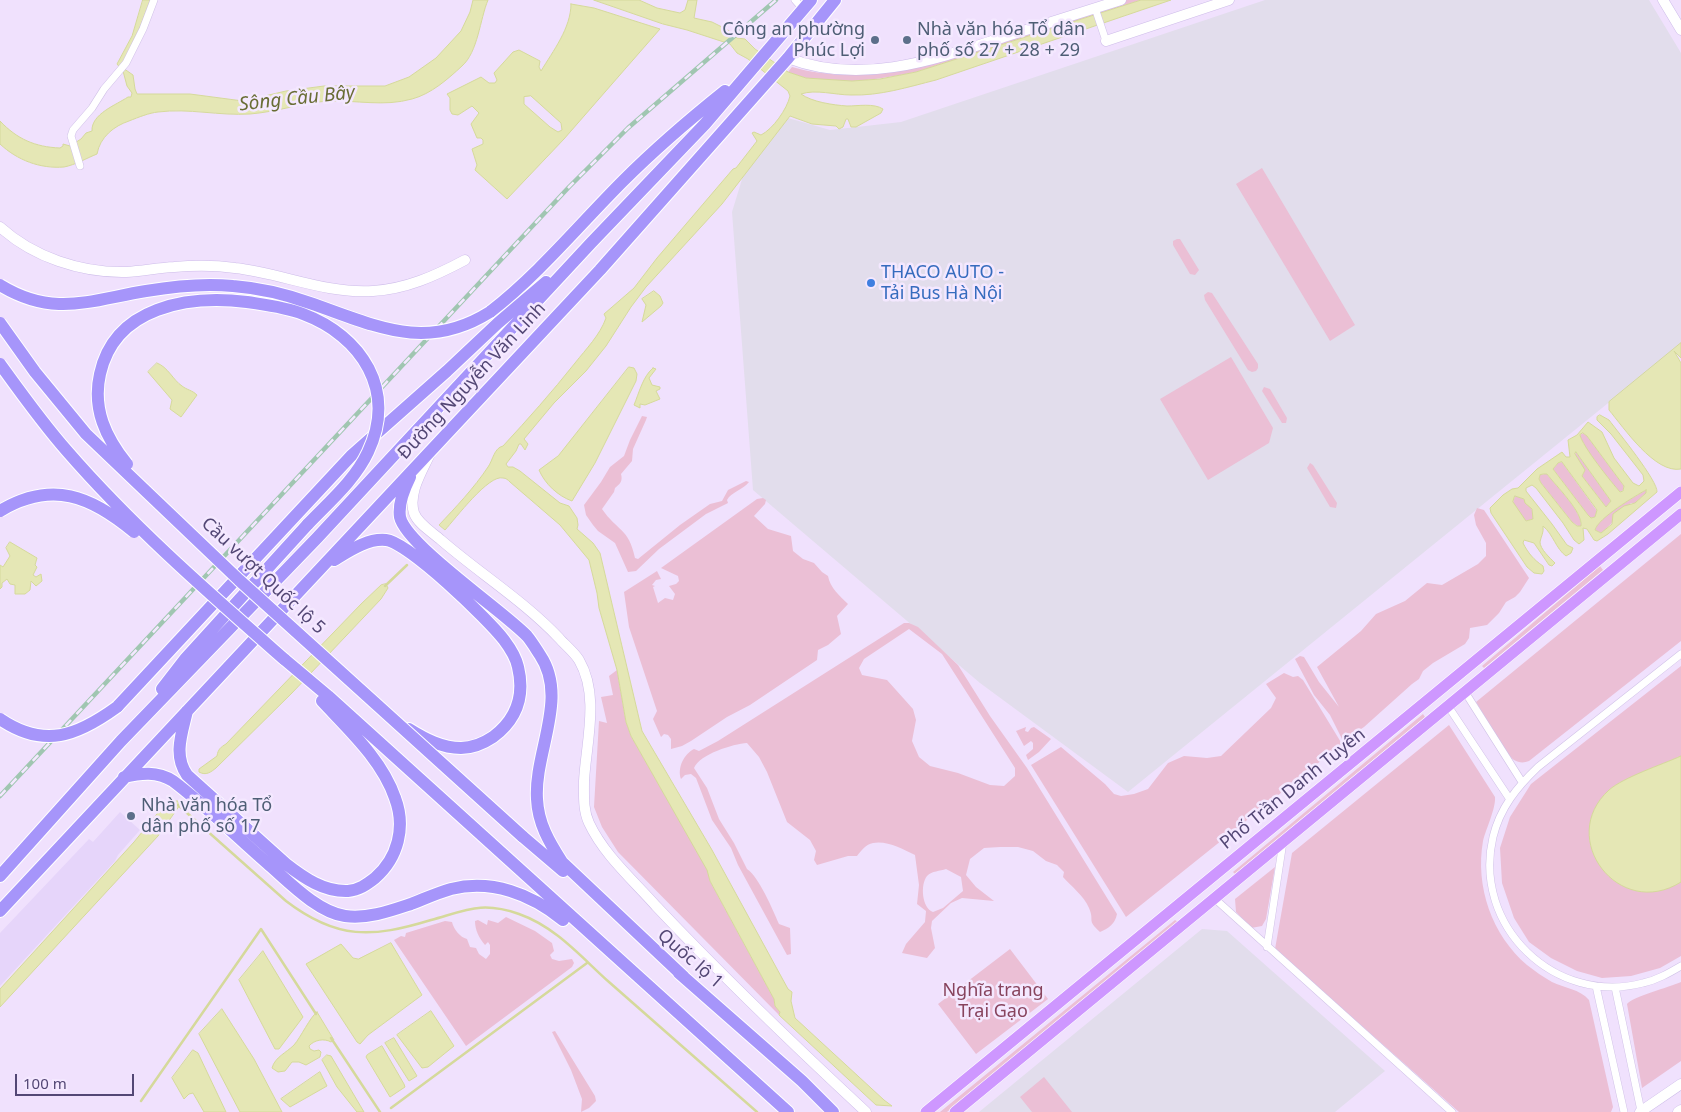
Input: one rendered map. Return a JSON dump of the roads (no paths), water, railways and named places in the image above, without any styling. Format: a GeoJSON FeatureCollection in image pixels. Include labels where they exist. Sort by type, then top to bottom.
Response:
{"type":"FeatureCollection","features":[{"type":"Feature","properties":{"kind":"highway","name":"Đường Nguyễn Văn Linh"},"geometry":{"type":"LineString","coordinates":[[0,911],[187,709],[600,270],[787,59],[835,0]]}},
{"type":"Feature","properties":{"kind":"highway","name":"Đường Nguyễn Văn Linh"},"geometry":{"type":"LineString","coordinates":[[121,741],[317,538],[705,124],[770,47],[803,3]]}},
{"type":"Feature","properties":{"kind":"highway"},"geometry":{"type":"LineString","coordinates":[[0,285],[10,291],[37,301],[67,304],[98,302],[175,286],[205,284],[231,286],[288,296],[362,323],[391,330],[412,333],[440,332],[459,328],[490,312],[529,278],[623,181],[684,124],[749,72]]}},
{"type":"Feature","properties":{"kind":"highway"},"geometry":{"type":"LineString","coordinates":[[0,719],[10,726],[25,732],[40,736],[63,736],[100,719],[117,707],[352,456],[562,266],[592,243]]}},
{"type":"Feature","properties":{"kind":"highway"},"geometry":{"type":"LineString","coordinates":[[0,876],[121,741],[186,658],[343,487],[367,453],[375,431],[378,397],[372,375],[366,363],[355,349],[337,332],[302,314],[266,305],[211,300],[170,305],[139,319],[120,335],[112,345],[101,370],[97,400],[100,415],[108,436],[118,452],[158,501]]}},
{"type":"Feature","properties":{"kind":"highway","name":"Cầu vượt Quốc lộ 5"},"geometry":{"type":"LineString","coordinates":[[0,323],[35,372],[86,434],[239,580],[522,836]]}},
{"type":"Feature","properties":{"kind":"highway"},"geometry":{"type":"LineString","coordinates":[[0,364],[66,451],[135,524],[202,587],[328,696],[788,1112]]}},
{"type":"Feature","properties":{"kind":"highway"},"geometry":{"type":"LineString","coordinates":[[414,468],[400,506],[400,517],[403,526],[433,557],[527,637],[542,658],[552,683],[551,706],[536,799],[540,821],[549,841],[562,862],[684,977]]}},
{"type":"Feature","properties":{"kind":"highway"},"geometry":{"type":"LineString","coordinates":[[0,511],[22,499],[40,496],[66,495],[87,501],[126,526],[202,587]]}},
{"type":"Feature","properties":{"kind":"highway"},"geometry":{"type":"LineString","coordinates":[[315,573],[348,552],[377,540],[394,541],[405,548],[482,615],[510,647],[518,667],[520,686],[516,712],[510,722],[502,730],[481,744],[464,748],[439,744],[423,738],[408,729],[345,676]]}},
{"type":"Feature","properties":{"kind":"highway"},"geometry":{"type":"LineString","coordinates":[[187,709],[180,742],[180,762],[183,770],[191,780],[302,876],[320,886],[336,890],[349,891],[363,888],[380,874],[395,853],[400,835],[400,818],[395,798],[383,774],[360,742],[284,659]]}},
{"type":"Feature","properties":{"kind":"highway"},"geometry":{"type":"LineString","coordinates":[[124,777],[150,773],[173,781],[300,892],[322,908],[344,916],[367,916],[389,912],[451,889],[495,886],[518,892],[551,910],[665,1002]]}},
{"type":"Feature","properties":{"kind":"highway","name":"Quốc lộ 1"},"geometry":{"type":"LineString","coordinates":[[522,836],[684,977],[833,1112]]}},
{"type":"Feature","properties":{"kind":"main road"},"geometry":{"type":"LineString","coordinates":[[787,59],[834,70],[898,67],[946,56],[1121,0]]}},
{"type":"Feature","properties":{"kind":"main road"},"geometry":{"type":"LineString","coordinates":[[1106,41],[1229,0]]}},
{"type":"Feature","properties":{"kind":"main road"},"geometry":{"type":"LineString","coordinates":[[1663,0],[1681,30]]}},
{"type":"Feature","properties":{"kind":"main road"},"geometry":{"type":"LineString","coordinates":[[0,227],[13,238],[40,254],[83,268],[127,272],[210,265],[252,270],[344,291],[374,291],[411,285],[465,260]]}},
{"type":"Feature","properties":{"kind":"main road"},"geometry":{"type":"LineString","coordinates":[[434,448],[414,492],[412,504],[414,514],[420,522],[445,543],[544,623],[578,658],[583,669],[587,683],[590,712],[585,770],[585,808],[589,823],[608,854],[690,941],[792,1043],[866,1112]]}},
{"type":"Feature","properties":{"kind":"main road","name":"Phố Trần Danh Tuyên"},"geometry":{"type":"LineString","coordinates":[[926,1112],[1681,492]]}},
{"type":"Feature","properties":{"kind":"main road","name":"Phố Trần Danh Tuyên"},"geometry":{"type":"LineString","coordinates":[[955,1112],[1681,514]]}},
{"type":"Feature","properties":{"kind":"main road"},"geometry":{"type":"LineString","coordinates":[[1633,532],[1644,544]]}},
{"type":"Feature","properties":{"kind":"main road"},"geometry":{"type":"LineString","coordinates":[[433,557],[445,543]]}},
{"type":"Feature","properties":{"kind":"main road"},"geometry":{"type":"LineString","coordinates":[[1445,686],[1456,699]]}},
{"type":"Feature","properties":{"kind":"main road"},"geometry":{"type":"LineString","coordinates":[[1202,886],[1214,898]]}},
{"type":"Feature","properties":{"kind":"main road"},"geometry":{"type":"LineString","coordinates":[[1641,1112],[1681,1084]]}},
{"type":"Feature","properties":{"kind":"street"},"geometry":{"type":"LineString","coordinates":[[80,166],[71,136],[110,81],[126,63],[143,29],[154,0]]}},
{"type":"Feature","properties":{"kind":"street"},"geometry":{"type":"LineString","coordinates":[[1095,8],[1106,41]]}},
{"type":"Feature","properties":{"kind":"street"},"geometry":{"type":"LineString","coordinates":[[1681,654],[1538,767],[1522,782],[1509,798],[1500,817],[1495,830],[1490,858],[1495,900],[1502,919],[1527,953],[1543,966],[1581,984],[1614,987],[1643,983],[1663,976],[1681,966]]}},
{"type":"Feature","properties":{"kind":"street"},"geometry":{"type":"LineString","coordinates":[[1456,699],[1522,782]]}},
{"type":"Feature","properties":{"kind":"street"},"geometry":{"type":"LineString","coordinates":[[1456,699],[1509,798]]}},
{"type":"Feature","properties":{"kind":"street"},"geometry":{"type":"LineString","coordinates":[[1267,947],[1283,841]]}},
{"type":"Feature","properties":{"kind":"street"},"geometry":{"type":"LineString","coordinates":[[1214,898],[1452,1112]]}},
{"type":"Feature","properties":{"kind":"street"},"geometry":{"type":"LineString","coordinates":[[1596,986],[1624,1112]]}},
{"type":"Feature","properties":{"kind":"street"},"geometry":{"type":"LineString","coordinates":[[1614,987],[1641,1112]]}},
{"type":"Feature","properties":{"kind":"water","name":"Sông Cầu Bây"},"geometry":{"type":"Polygon","coordinates":[[[143,0],[150,0],[123,68],[133,75],[137,94],[190,94],[243,101],[286,91],[324,86],[385,86],[409,77],[436,58],[461,31],[470,12],[473,0],[488,0],[475,44],[467,60],[439,86],[419,97],[391,103],[328,101],[250,114],[181,111],[155,113],[123,123],[104,137],[97,154],[64,167],[38,165],[29,162],[14,155],[0,144],[0,121],[13,133],[35,144],[60,148],[63,144],[70,146],[81,139],[86,133],[92,131],[93,125],[100,115],[128,97],[131,97],[132,93],[127,86],[123,71],[117,64],[132,36],[143,0]]]}},
{"type":"Feature","properties":{"kind":"water"},"geometry":{"type":"Polygon","coordinates":[[[594,0],[639,0],[657,8],[680,13],[685,10],[688,0],[697,0],[694,18],[712,22],[728,30],[737,38],[745,39],[755,49],[788,72],[806,78],[852,81],[880,79],[916,72],[1141,0],[1171,0],[936,80],[883,93],[845,95],[819,92],[801,94],[829,104],[847,106],[871,105],[883,109],[881,113],[856,127],[851,127],[848,119],[846,119],[843,127],[839,129],[836,126],[812,124],[790,116],[722,204],[646,287],[606,346],[586,371],[554,403],[524,439],[528,444],[525,450],[519,444],[506,464],[508,467],[513,467],[520,471],[560,503],[569,506],[577,518],[577,529],[593,543],[600,553],[642,731],[712,850],[788,989],[792,992],[791,1001],[795,1018],[892,1106],[876,1105],[779,1015],[780,1012],[775,1006],[774,999],[710,881],[707,870],[631,736],[626,722],[617,670],[599,608],[589,560],[560,525],[504,478],[489,483],[481,490],[445,530],[439,525],[477,482],[498,449],[531,416],[592,342],[606,318],[604,314],[634,288],[657,258],[733,169],[736,168],[757,141],[752,133],[761,135],[766,132],[783,112],[790,96],[788,91],[748,59],[737,53],[730,44],[663,24],[594,0]]]}},
{"type":"Feature","properties":{"kind":"water"},"geometry":{"type":"Polygon","coordinates":[[[571,4],[594,8],[660,29],[564,139],[507,199],[475,170],[477,165],[472,149],[483,144],[483,140],[477,138],[471,124],[479,113],[472,106],[458,115],[452,114],[450,98],[447,94],[481,77],[489,83],[495,83],[497,80],[494,73],[513,52],[519,50],[540,61],[539,67],[541,71],[565,30],[571,4]],[[531,96],[524,97],[524,104],[550,127],[558,132],[562,130],[561,123],[531,96]]]}},
{"type":"Feature","properties":{"kind":"water"},"geometry":{"type":"Polygon","coordinates":[[[654,291],[660,296],[663,303],[642,322],[646,305],[642,299],[654,291]]]}},
{"type":"Feature","properties":{"kind":"water"},"geometry":{"type":"Polygon","coordinates":[[[1681,343],[1681,358],[1674,351],[1681,363],[1681,469],[1671,469],[1651,457],[1641,448],[1609,410],[1609,402],[1681,343]]]}},
{"type":"Feature","properties":{"kind":"water"},"geometry":{"type":"Polygon","coordinates":[[[157,363],[164,367],[184,387],[197,395],[181,417],[170,409],[172,400],[148,372],[157,363]]]}},
{"type":"Feature","properties":{"kind":"water"},"geometry":{"type":"Polygon","coordinates":[[[629,367],[634,368],[637,374],[636,381],[595,463],[572,501],[567,499],[548,485],[539,470],[558,456],[629,367]]]}},
{"type":"Feature","properties":{"kind":"water"},"geometry":{"type":"Polygon","coordinates":[[[653,368],[656,369],[649,378],[652,385],[660,387],[656,391],[660,399],[645,405],[640,404],[640,408],[634,405],[644,380],[653,368]]]}},
{"type":"Feature","properties":{"kind":"water"},"geometry":{"type":"Polygon","coordinates":[[[1600,415],[1609,420],[1645,468],[1656,486],[1657,492],[1608,534],[1597,541],[1594,540],[1587,529],[1583,528],[1584,540],[1579,544],[1574,540],[1536,488],[1532,485],[1526,488],[1526,491],[1567,545],[1573,548],[1571,553],[1566,556],[1543,526],[1540,545],[1555,563],[1552,566],[1549,565],[1534,543],[1524,540],[1523,543],[1529,553],[1543,566],[1544,571],[1542,574],[1534,573],[1527,567],[1491,513],[1490,508],[1503,495],[1512,489],[1518,488],[1537,469],[1562,452],[1566,457],[1570,457],[1568,440],[1577,435],[1588,422],[1602,432],[1614,458],[1633,483],[1639,486],[1644,481],[1643,475],[1611,434],[1597,420],[1597,417],[1600,415]],[[1583,433],[1580,435],[1604,473],[1620,492],[1623,491],[1624,486],[1587,436],[1583,433]],[[1576,452],[1575,454],[1585,470],[1582,476],[1606,507],[1611,501],[1576,452]],[[1562,462],[1558,463],[1553,469],[1588,515],[1591,518],[1595,517],[1597,510],[1562,462]],[[1547,474],[1540,475],[1541,483],[1572,522],[1577,526],[1581,526],[1578,514],[1568,499],[1547,474]],[[1646,490],[1610,514],[1595,530],[1601,533],[1612,524],[1613,514],[1624,506],[1635,503],[1646,493],[1646,490]],[[1515,496],[1513,502],[1526,521],[1533,519],[1532,509],[1525,503],[1524,499],[1515,496]]]}},
{"type":"Feature","properties":{"kind":"water"},"geometry":{"type":"Polygon","coordinates":[[[10,542],[37,558],[35,565],[37,567],[33,575],[36,577],[41,574],[42,581],[36,586],[31,581],[30,590],[25,594],[15,594],[15,585],[10,584],[7,579],[2,583],[0,589],[0,565],[3,567],[10,556],[6,548],[10,542]]]}},
{"type":"Feature","properties":{"kind":"water"},"geometry":{"type":"Polygon","coordinates":[[[386,584],[388,588],[381,599],[292,693],[216,768],[206,774],[199,772],[199,769],[217,756],[220,749],[361,604],[381,585],[386,584]]]}},
{"type":"Feature","properties":{"kind":"water"},"geometry":{"type":"Polygon","coordinates":[[[1681,756],[1681,882],[1658,891],[1636,891],[1617,883],[1602,869],[1592,850],[1589,830],[1594,809],[1609,790],[1616,785],[1681,756]]]}},
{"type":"Feature","properties":{"kind":"water"},"geometry":{"type":"Polygon","coordinates":[[[171,801],[178,801],[180,805],[158,836],[0,1007],[0,989],[134,842],[165,804],[171,801]]]}},
{"type":"Feature","properties":{"kind":"water"},"geometry":{"type":"Polygon","coordinates":[[[391,943],[422,995],[368,1035],[360,1044],[306,964],[341,944],[353,958],[358,959],[391,943]]]}},
{"type":"Feature","properties":{"kind":"water"},"geometry":{"type":"Polygon","coordinates":[[[263,951],[303,1017],[279,1049],[275,1049],[239,980],[263,951]]]}},
{"type":"Feature","properties":{"kind":"water"},"geometry":{"type":"Polygon","coordinates":[[[222,1009],[254,1059],[282,1112],[240,1112],[199,1034],[222,1009]]]}},
{"type":"Feature","properties":{"kind":"water"},"geometry":{"type":"Polygon","coordinates":[[[431,1011],[454,1046],[428,1067],[422,1068],[397,1035],[431,1011]]]}},
{"type":"Feature","properties":{"kind":"water"},"geometry":{"type":"Polygon","coordinates":[[[317,1012],[334,1040],[331,1042],[319,1040],[311,1044],[309,1046],[310,1049],[321,1052],[320,1057],[306,1065],[292,1062],[285,1071],[278,1072],[272,1068],[278,1058],[294,1045],[317,1012]]]}},
{"type":"Feature","properties":{"kind":"water"},"geometry":{"type":"Polygon","coordinates":[[[394,1038],[417,1076],[409,1081],[385,1043],[394,1038]]]}},
{"type":"Feature","properties":{"kind":"water"},"geometry":{"type":"Polygon","coordinates":[[[382,1046],[405,1087],[390,1097],[366,1057],[382,1046]]]}},
{"type":"Feature","properties":{"kind":"water"},"geometry":{"type":"Polygon","coordinates":[[[193,1050],[198,1053],[226,1112],[204,1112],[193,1093],[184,1099],[172,1078],[193,1050]]]}},
{"type":"Feature","properties":{"kind":"water"},"geometry":{"type":"Polygon","coordinates":[[[327,1055],[331,1056],[364,1112],[357,1112],[337,1087],[322,1060],[327,1055]]]}},
{"type":"Feature","properties":{"kind":"water"},"geometry":{"type":"Polygon","coordinates":[[[320,1072],[327,1086],[290,1107],[281,1099],[320,1072]]]}},
{"type":"Feature","properties":{"kind":"waterway"},"geometry":{"type":"LineString","coordinates":[[385,586],[407,565]]}},
{"type":"Feature","properties":{"kind":"waterway"},"geometry":{"type":"LineString","coordinates":[[178,805],[286,901],[304,914],[339,929],[356,932],[391,930],[475,908],[506,910],[532,920],[545,927],[567,944],[757,1112]]}},
{"type":"Feature","properties":{"kind":"waterway"},"geometry":{"type":"LineString","coordinates":[[141,1101],[261,929],[316,1014]]}},
{"type":"Feature","properties":{"kind":"waterway"},"geometry":{"type":"LineString","coordinates":[[391,1108],[587,963]]}},
{"type":"Feature","properties":{"kind":"waterway"},"geometry":{"type":"LineString","coordinates":[[331,1038],[380,1112]]}},
{"type":"Feature","properties":{"kind":"railway"},"geometry":{"type":"LineString","coordinates":[[0,796],[569,187],[628,128],[776,0]]}},
{"type":"Feature","properties":{"kind":"place","name":"Công an phường Phúc Lợi"},"geometry":{"type":"Point","coordinates":[875,40]}},
{"type":"Feature","properties":{"kind":"place","name":"Nhà văn hóa Tổ dân phố số 27 + 28 + 29"},"geometry":{"type":"Point","coordinates":[907,40]}},
{"type":"Feature","properties":{"kind":"place","name":"THACO AUTO - Tải Bus Hà Nội"},"geometry":{"type":"Point","coordinates":[871,283]}},
{"type":"Feature","properties":{"kind":"place","name":"Nhà văn hóa Tổ dân phố số 17"},"geometry":{"type":"Point","coordinates":[131,816]}},
{"type":"Feature","properties":{"kind":"park label","name":"Nghĩa trang Trại Gạo"},"geometry":{"type":"Point","coordinates":[993,1001]}}]}
